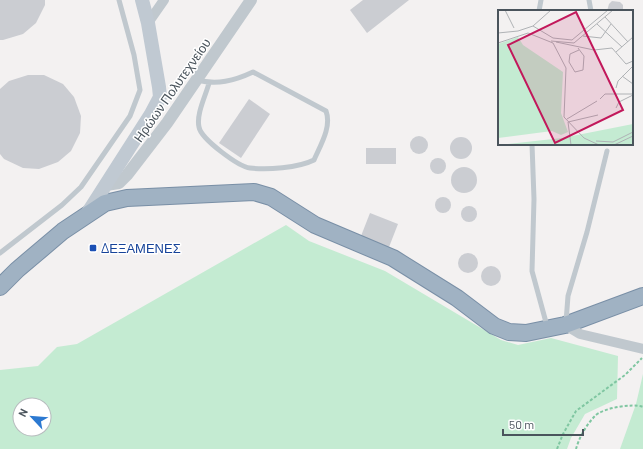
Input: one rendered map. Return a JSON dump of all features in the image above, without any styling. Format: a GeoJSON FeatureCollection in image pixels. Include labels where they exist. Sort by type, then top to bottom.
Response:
{"type":"FeatureCollection","features":[{"type":"Feature","properties":{"kind":"highway"},"geometry":{"type":"LineString","coordinates":[[0,287],[17,270],[87,214],[105,203],[126,198],[254,192],[271,197],[315,225],[393,258],[458,298],[494,326],[509,332],[526,333],[565,325],[643,296]]}},
{"type":"Feature","properties":{"kind":"main road"},"geometry":{"type":"LineString","coordinates":[[87,214],[151,114],[160,97],[159,77],[142,0]]}},
{"type":"Feature","properties":{"kind":"street"},"geometry":{"type":"LineString","coordinates":[[148,23],[164,0]]}},
{"type":"Feature","properties":{"kind":"street","name":"Ηρώων Πολυτεχνείου"},"geometry":{"type":"LineString","coordinates":[[106,185],[119,183],[127,175],[167,123],[251,0]]}},
{"type":"Feature","properties":{"kind":"street"},"geometry":{"type":"LineString","coordinates":[[565,325],[580,334],[643,349]]}},
{"type":"Feature","properties":{"kind":"lane"},"geometry":{"type":"LineString","coordinates":[[0,253],[62,205],[81,187],[130,116],[140,90],[134,55],[119,0]]}},
{"type":"Feature","properties":{"kind":"lane"},"geometry":{"type":"LineString","coordinates":[[539,10],[541,0]]}},
{"type":"Feature","properties":{"kind":"lane"},"geometry":{"type":"LineString","coordinates":[[589,0],[591,10]]}},
{"type":"Feature","properties":{"kind":"lane"},"geometry":{"type":"LineString","coordinates":[[196,79],[209,83],[239,78],[253,72],[326,111],[328,118],[324,134],[314,160],[296,166],[249,168],[207,140],[199,128],[200,113],[209,83]]}},
{"type":"Feature","properties":{"kind":"lane"},"geometry":{"type":"LineString","coordinates":[[532,145],[534,199],[532,271],[548,329]]}},
{"type":"Feature","properties":{"kind":"lane"},"geometry":{"type":"LineString","coordinates":[[565,325],[568,296],[587,232],[607,151]]}},
{"type":"Feature","properties":{"kind":"path"},"geometry":{"type":"LineString","coordinates":[[557,449],[576,410],[625,375],[643,358]]}},
{"type":"Feature","properties":{"kind":"path"},"geometry":{"type":"LineString","coordinates":[[576,449],[579,439],[595,415],[623,406],[643,407]]}},
{"type":"Feature","properties":{"kind":"green space"},"geometry":{"type":"Polygon","coordinates":[[[286,225],[309,241],[385,271],[501,340],[518,345],[551,338],[618,356],[617,399],[585,414],[571,438],[567,449],[0,449],[0,370],[38,366],[57,347],[77,344],[286,225]]]}},
{"type":"Feature","properties":{"kind":"green space"},"geometry":{"type":"Polygon","coordinates":[[[643,374],[643,449],[620,449],[636,404],[643,374]]]}},
{"type":"Feature","properties":{"kind":"building"},"geometry":{"type":"Polygon","coordinates":[[[0,0],[45,0],[45,5],[36,23],[23,34],[0,40],[0,0]]]}},
{"type":"Feature","properties":{"kind":"building"},"geometry":{"type":"Polygon","coordinates":[[[363,0],[409,0],[367,33],[350,10],[363,0]]]}},
{"type":"Feature","properties":{"kind":"building"},"geometry":{"type":"Polygon","coordinates":[[[612,1],[620,2],[623,5],[623,10],[607,10],[609,4],[612,1]]]}},
{"type":"Feature","properties":{"kind":"building"},"geometry":{"type":"Polygon","coordinates":[[[28,75],[44,75],[63,84],[74,97],[81,116],[80,133],[71,151],[58,162],[39,169],[23,168],[4,159],[0,154],[0,89],[9,81],[28,75]]]}},
{"type":"Feature","properties":{"kind":"building"},"geometry":{"type":"Polygon","coordinates":[[[249,99],[270,114],[241,158],[219,143],[249,99]]]}},
{"type":"Feature","properties":{"kind":"building"},"geometry":{"type":"Polygon","coordinates":[[[419,136],[423,137],[427,141],[427,149],[423,153],[419,154],[415,153],[411,149],[410,145],[411,141],[415,137],[419,136]]]}},
{"type":"Feature","properties":{"kind":"building"},"geometry":{"type":"Polygon","coordinates":[[[461,137],[469,140],[472,148],[469,156],[461,159],[453,156],[450,148],[453,140],[461,137]]]}},
{"type":"Feature","properties":{"kind":"building"},"geometry":{"type":"Polygon","coordinates":[[[366,148],[396,148],[396,164],[366,164],[366,148]]]}},
{"type":"Feature","properties":{"kind":"building"},"geometry":{"type":"Polygon","coordinates":[[[438,158],[445,163],[446,166],[441,173],[438,174],[431,169],[430,166],[435,159],[438,158]]]}},
{"type":"Feature","properties":{"kind":"building"},"geometry":{"type":"Polygon","coordinates":[[[464,167],[473,171],[477,180],[473,189],[464,193],[455,189],[451,180],[455,171],[464,167]]]}},
{"type":"Feature","properties":{"kind":"building"},"geometry":{"type":"Polygon","coordinates":[[[443,197],[450,202],[451,205],[446,212],[443,213],[436,208],[435,205],[440,198],[443,197]]]}},
{"type":"Feature","properties":{"kind":"building"},"geometry":{"type":"Polygon","coordinates":[[[469,206],[476,211],[477,214],[472,221],[469,222],[462,217],[461,214],[466,207],[469,206]]]}},
{"type":"Feature","properties":{"kind":"building"},"geometry":{"type":"Polygon","coordinates":[[[370,213],[398,224],[389,247],[361,236],[370,213]]]}},
{"type":"Feature","properties":{"kind":"building"},"geometry":{"type":"Polygon","coordinates":[[[468,253],[475,256],[478,263],[475,270],[468,273],[461,270],[458,263],[461,256],[468,253]]]}},
{"type":"Feature","properties":{"kind":"building"},"geometry":{"type":"Polygon","coordinates":[[[491,266],[498,269],[501,276],[498,283],[491,286],[484,283],[481,276],[484,269],[491,266]]]}},
{"type":"Feature","properties":{"kind":"place","name":"ΔΕΞΑΜΕΝΕΣ"},"geometry":{"type":"Point","coordinates":[93,248]}}]}
